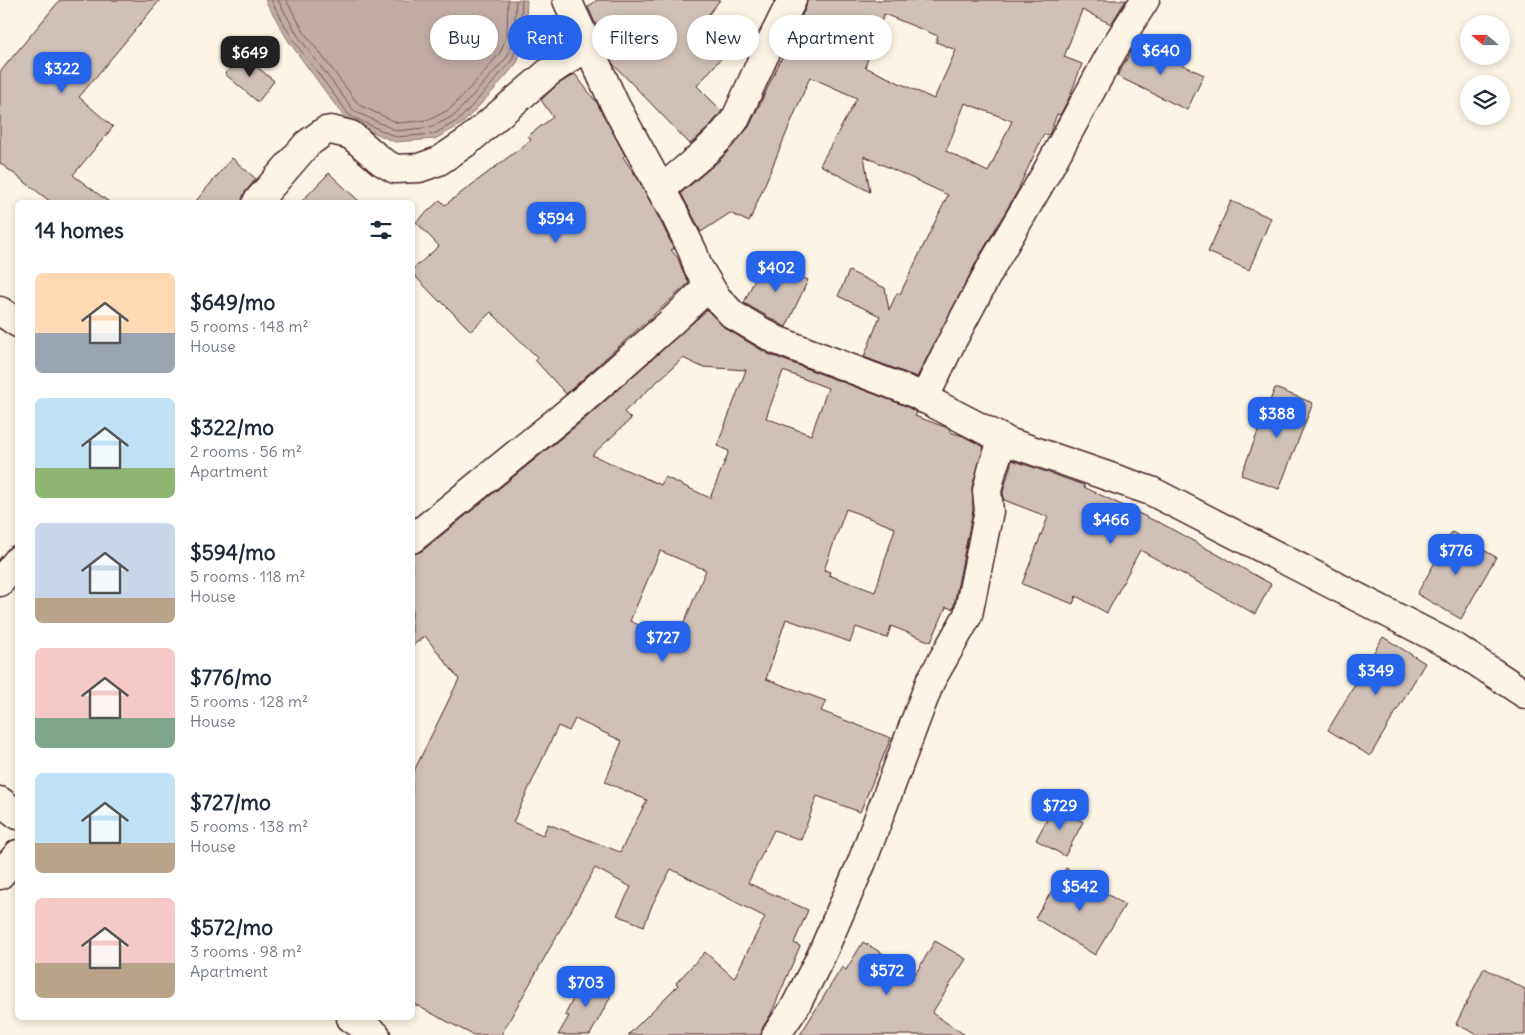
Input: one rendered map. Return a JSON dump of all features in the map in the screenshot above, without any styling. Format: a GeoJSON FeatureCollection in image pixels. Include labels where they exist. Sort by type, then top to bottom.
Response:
{"type":"FeatureCollection","features":[{"type":"Feature","properties":{"kind":"street"},"geometry":{"type":"LineString","coordinates":[[567,0],[615,105],[675,215],[698,267],[716,297],[732,315],[776,340],[912,392],[1003,439],[1151,491],[1456,648],[1525,694]]}},
{"type":"Feature","properties":{"kind":"street"},"geometry":{"type":"LineString","coordinates":[[661,190],[708,149],[736,118],[762,58],[792,0]]}},
{"type":"Feature","properties":{"kind":"street"},"geometry":{"type":"LineString","coordinates":[[924,399],[994,262],[1045,175],[1113,50],[1145,0]]}},
{"type":"Feature","properties":{"kind":"street"},"geometry":{"type":"LineString","coordinates":[[259,200],[307,144],[325,131],[331,130],[351,135],[381,161],[395,169],[419,168],[439,161],[467,142],[549,72],[588,46]]}},
{"type":"Feature","properties":{"kind":"street"},"geometry":{"type":"LineString","coordinates":[[415,537],[577,405],[709,286]]}},
{"type":"Feature","properties":{"kind":"street"},"geometry":{"type":"LineString","coordinates":[[0,311],[15,321]]}},
{"type":"Feature","properties":{"kind":"street"},"geometry":{"type":"LineString","coordinates":[[776,1035],[795,1007],[821,956],[862,862],[930,682],[968,615],[989,511],[986,491],[992,467],[1003,439]]}},
{"type":"Feature","properties":{"kind":"street"},"geometry":{"type":"LineString","coordinates":[[0,582],[15,564]]}},
{"type":"Feature","properties":{"kind":"street"},"geometry":{"type":"LineString","coordinates":[[0,801],[15,813]]}},
{"type":"Feature","properties":{"kind":"street"},"geometry":{"type":"LineString","coordinates":[[0,875],[15,858]]}},
{"type":"Feature","properties":{"kind":"street"},"geometry":{"type":"LineString","coordinates":[[353,1020],[376,1035]]}},
{"type":"Feature","properties":{"kind":"water"},"geometry":{"type":"Polygon","coordinates":[[[265,0],[527,0],[526,15],[508,15],[508,60],[518,60],[517,63],[462,124],[435,139],[395,142],[347,121],[289,42],[265,0]]]}},
{"type":"Feature","properties":{"kind":"building"},"geometry":{"type":"Polygon","coordinates":[[[60,0],[160,0],[79,97],[113,127],[73,175],[106,200],[48,200],[0,163],[0,72],[60,0]]]}},
{"type":"Feature","properties":{"kind":"building"},"geometry":{"type":"Polygon","coordinates":[[[597,0],[720,0],[708,15],[687,15],[687,60],[720,60],[697,86],[722,111],[708,128],[690,144],[611,60],[677,60],[677,15],[592,16],[588,7],[597,0]]]}},
{"type":"Feature","properties":{"kind":"building"},"geometry":{"type":"Polygon","coordinates":[[[807,0],[1126,0],[1111,24],[1082,10],[1064,57],[1082,64],[1070,96],[1060,115],[1057,114],[1049,135],[1044,134],[1020,187],[980,255],[917,377],[864,357],[880,316],[838,296],[849,271],[885,288],[889,310],[897,293],[900,294],[948,195],[864,156],[870,192],[820,165],[857,98],[810,77],[749,222],[730,213],[701,232],[681,193],[721,159],[749,127],[781,60],[868,60],[865,67],[934,99],[956,50],[936,42],[938,36],[892,17],[892,15],[802,15],[807,0]],[[965,103],[946,151],[988,172],[1012,121],[965,103]]]}},
{"type":"Feature","properties":{"kind":"building"},"geometry":{"type":"Polygon","coordinates":[[[1136,43],[1204,75],[1187,110],[1117,76],[1136,43]]]}},
{"type":"Feature","properties":{"kind":"building"},"geometry":{"type":"Polygon","coordinates":[[[242,54],[274,81],[258,102],[225,74],[242,54]]]}},
{"type":"Feature","properties":{"kind":"building"},"geometry":{"type":"Polygon","coordinates":[[[575,74],[597,103],[625,155],[623,157],[638,179],[661,222],[674,249],[671,250],[678,258],[689,283],[566,394],[535,360],[538,358],[491,312],[471,331],[415,276],[415,267],[439,246],[416,222],[440,200],[445,205],[531,140],[528,136],[553,117],[541,100],[558,84],[575,74]]]}},
{"type":"Feature","properties":{"kind":"building"},"geometry":{"type":"Polygon","coordinates":[[[232,158],[256,179],[245,192],[243,200],[197,200],[232,158]]]}},
{"type":"Feature","properties":{"kind":"building"},"geometry":{"type":"Polygon","coordinates":[[[329,173],[358,200],[303,200],[329,173]]]}},
{"type":"Feature","properties":{"kind":"building"},"geometry":{"type":"Polygon","coordinates":[[[1231,201],[1271,218],[1249,270],[1208,252],[1231,201]]]}},
{"type":"Feature","properties":{"kind":"building"},"geometry":{"type":"Polygon","coordinates":[[[766,261],[808,280],[786,327],[744,303],[757,274],[766,261]]]}},
{"type":"Feature","properties":{"kind":"building"},"geometry":{"type":"Polygon","coordinates":[[[707,310],[725,328],[768,354],[906,406],[917,413],[915,416],[950,429],[950,432],[963,436],[984,447],[972,487],[973,510],[953,609],[946,607],[931,642],[891,626],[887,638],[856,627],[850,642],[786,619],[766,679],[826,701],[821,711],[891,738],[860,812],[817,796],[801,840],[774,830],[748,883],[808,910],[794,943],[800,946],[761,1035],[628,1035],[678,985],[676,983],[705,952],[734,978],[765,917],[671,869],[653,903],[644,926],[617,915],[631,887],[595,868],[501,1035],[473,1035],[415,1005],[415,769],[459,679],[425,636],[415,644],[415,553],[422,551],[587,417],[707,310]],[[683,358],[624,412],[631,419],[592,455],[661,485],[665,477],[710,498],[729,451],[717,446],[746,370],[702,367],[683,358]],[[783,371],[766,418],[811,435],[828,388],[783,371]],[[846,509],[824,570],[830,572],[829,575],[875,592],[895,528],[846,509]],[[660,551],[630,621],[676,642],[706,570],[660,551]],[[575,719],[569,731],[558,726],[513,822],[543,835],[548,824],[620,852],[647,800],[605,782],[622,741],[575,719]]]}},
{"type":"Feature","properties":{"kind":"building"},"geometry":{"type":"Polygon","coordinates":[[[1275,388],[1313,403],[1279,489],[1241,475],[1275,388]]]}},
{"type":"Feature","properties":{"kind":"building"},"geometry":{"type":"Polygon","coordinates":[[[1012,460],[1084,485],[1084,487],[1157,521],[1271,584],[1255,614],[1140,550],[1107,613],[1076,596],[1073,604],[1022,584],[1048,517],[1004,500],[1003,492],[1012,460]]]}},
{"type":"Feature","properties":{"kind":"building"},"geometry":{"type":"Polygon","coordinates":[[[1452,532],[1496,557],[1461,619],[1417,594],[1452,532]]]}},
{"type":"Feature","properties":{"kind":"building"},"geometry":{"type":"Polygon","coordinates":[[[1383,637],[1425,663],[1370,756],[1328,730],[1383,637]]]}},
{"type":"Feature","properties":{"kind":"building"},"geometry":{"type":"Polygon","coordinates":[[[1054,806],[1083,822],[1065,856],[1036,840],[1054,806]]]}},
{"type":"Feature","properties":{"kind":"building"},"geometry":{"type":"Polygon","coordinates":[[[1066,868],[1125,905],[1095,955],[1035,918],[1066,868]]]}},
{"type":"Feature","properties":{"kind":"building"},"geometry":{"type":"Polygon","coordinates":[[[935,941],[966,959],[932,1013],[965,1035],[800,1035],[842,967],[846,970],[863,942],[916,973],[935,941]]]}},
{"type":"Feature","properties":{"kind":"building"},"geometry":{"type":"Polygon","coordinates":[[[1484,968],[1525,989],[1525,1035],[1478,1035],[1456,1024],[1484,968]]]}},
{"type":"Feature","properties":{"kind":"building"},"geometry":{"type":"Polygon","coordinates":[[[585,975],[610,988],[610,998],[590,1035],[558,1035],[569,1016],[565,1015],[585,975]]]}}]}
